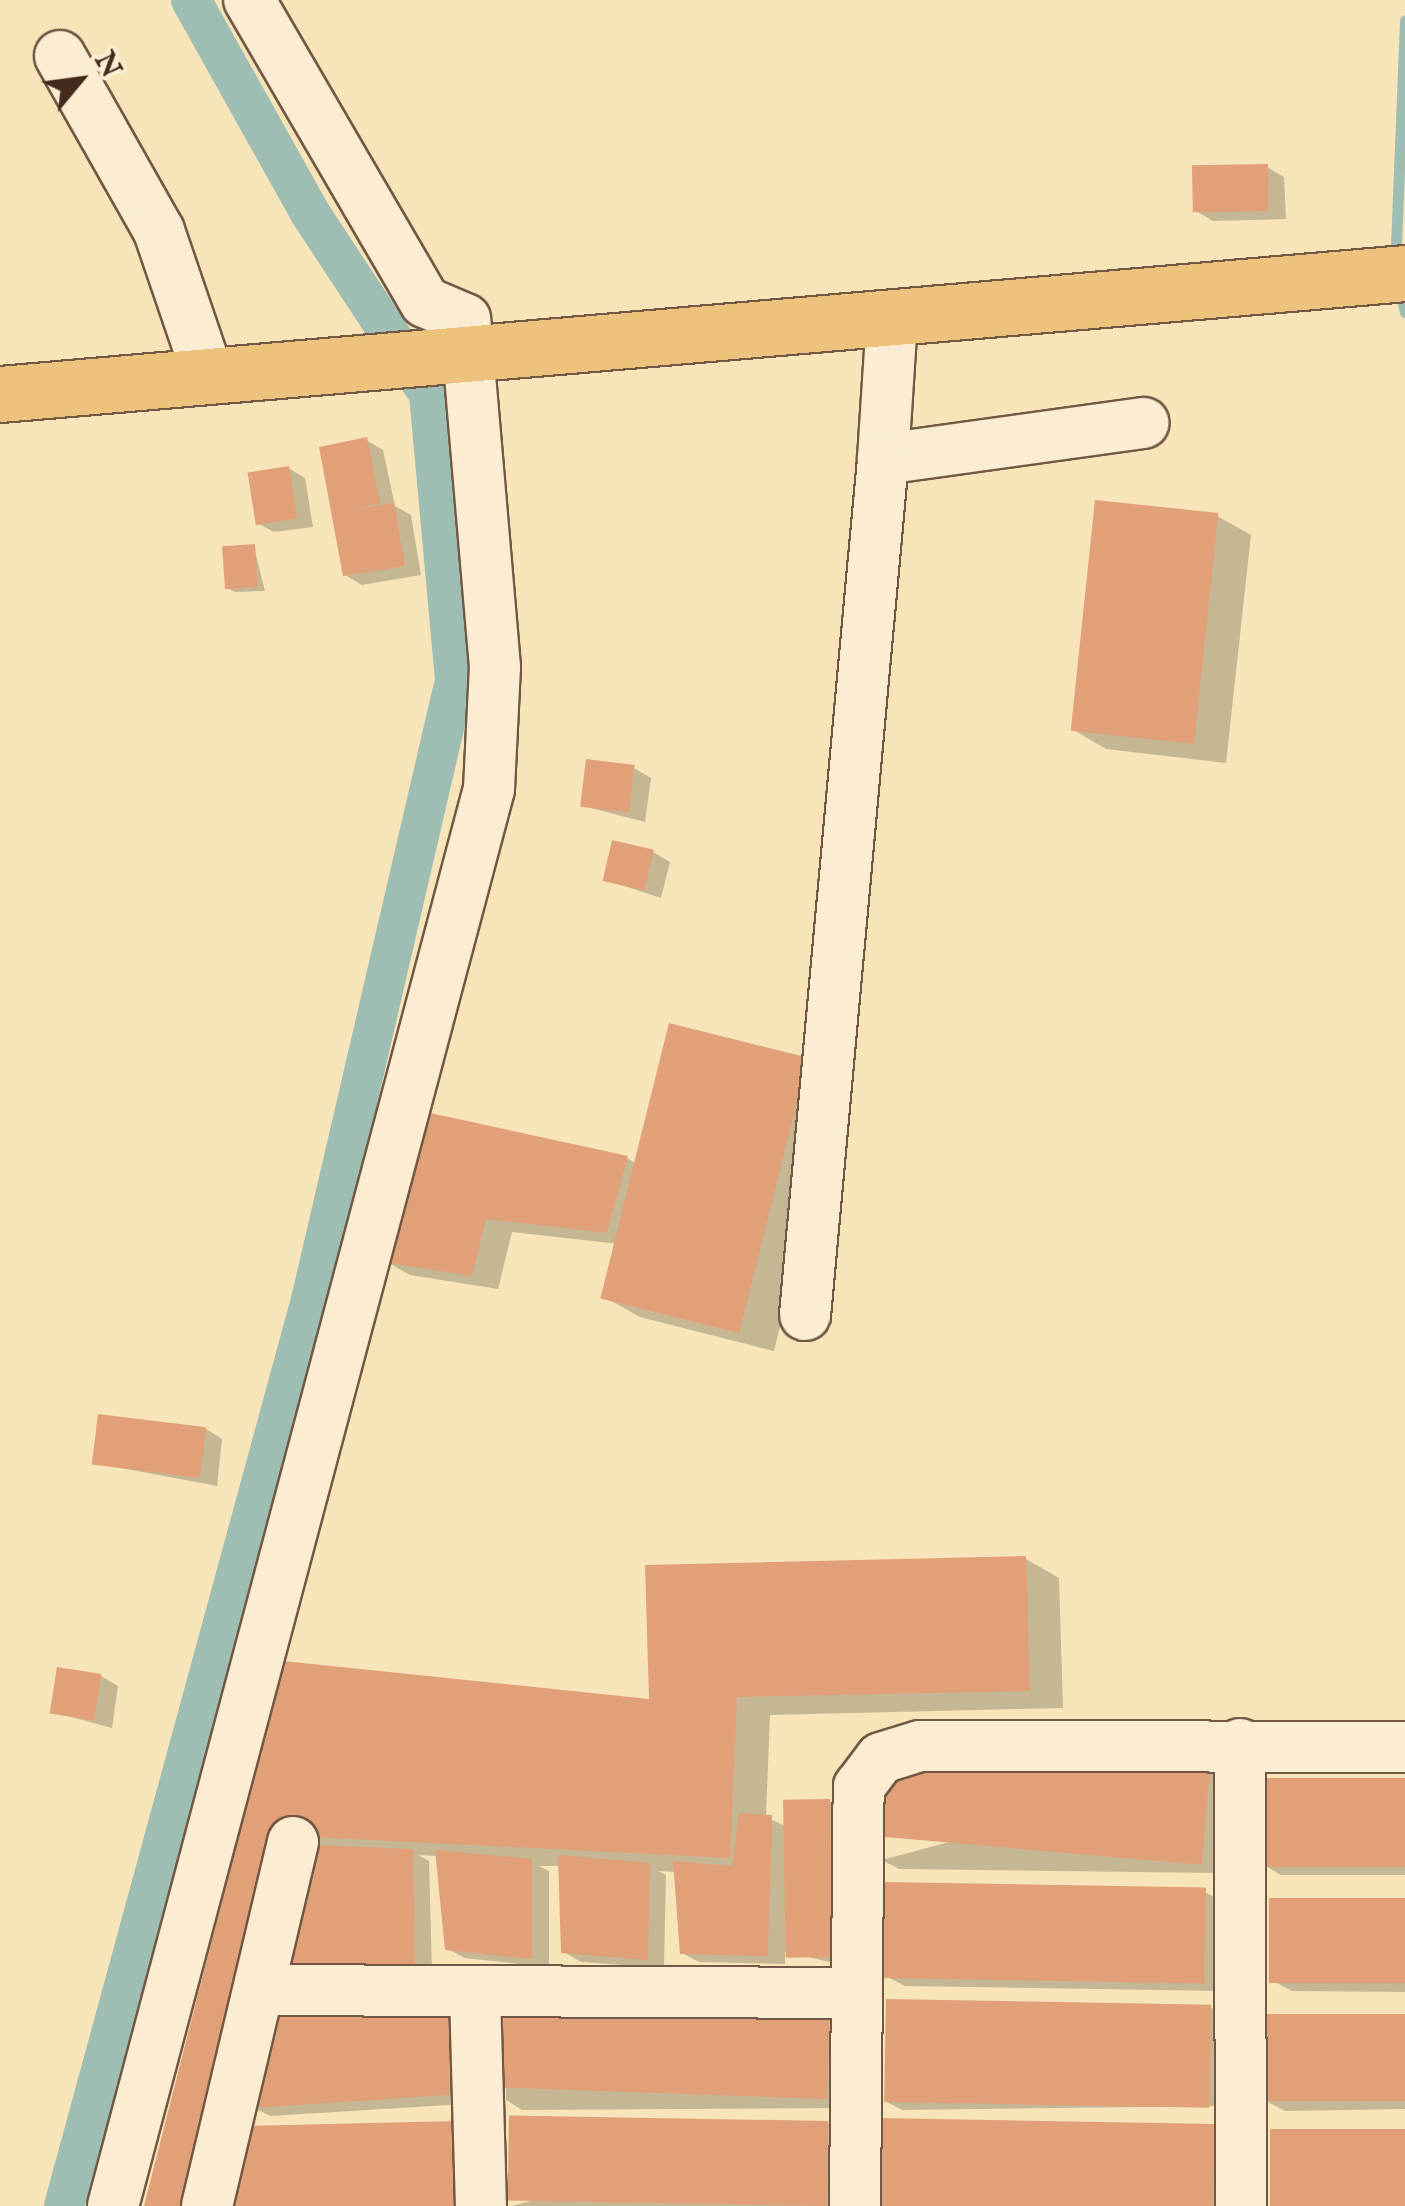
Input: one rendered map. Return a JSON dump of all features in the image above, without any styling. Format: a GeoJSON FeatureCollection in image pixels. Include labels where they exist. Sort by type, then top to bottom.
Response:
{"type":"FeatureCollection","features":[{"type":"Feature","properties":{"kind":"main road"},"geometry":{"type":"LineString","coordinates":[[0,394],[1405,274]]}},
{"type":"Feature","properties":{"kind":"street"},"geometry":{"type":"LineString","coordinates":[[113,2206],[490,789],[494,666],[423,355],[465,319],[425,302],[250,0]]}},
{"type":"Feature","properties":{"kind":"street"},"geometry":{"type":"LineString","coordinates":[[60,56],[160,231],[209,378]]}},
{"type":"Feature","properties":{"kind":"street"},"geometry":{"type":"LineString","coordinates":[[805,1315],[883,459],[892,319]]}},
{"type":"Feature","properties":{"kind":"street"},"geometry":{"type":"LineString","coordinates":[[883,459],[1144,423]]}},
{"type":"Feature","properties":{"kind":"street"},"geometry":{"type":"LineString","coordinates":[[1240,1744],[1240,2206]]}},
{"type":"Feature","properties":{"kind":"street"},"geometry":{"type":"LineString","coordinates":[[855,2206],[854,1992],[859,1787],[882,1758],[920,1746],[1405,1746]]}},
{"type":"Feature","properties":{"kind":"street"},"geometry":{"type":"LineString","coordinates":[[207,2206],[263,1990],[292,1842]]}},
{"type":"Feature","properties":{"kind":"street"},"geometry":{"type":"LineString","coordinates":[[263,1990],[854,1992]]}},
{"type":"Feature","properties":{"kind":"street"},"geometry":{"type":"LineString","coordinates":[[475,1992],[481,2206]]}},
{"type":"Feature","properties":{"kind":"building"},"geometry":{"type":"Polygon","coordinates":[[[1268,164],[1269,211],[1193,212],[1192,165],[1268,164]]]}},
{"type":"Feature","properties":{"kind":"building"},"geometry":{"type":"Polygon","coordinates":[[[367,437],[380,503],[356,509],[394,503],[405,566],[343,576],[319,447],[367,437]]]}},
{"type":"Feature","properties":{"kind":"building"},"geometry":{"type":"Polygon","coordinates":[[[289,466],[297,518],[256,525],[248,473],[289,466]]]}},
{"type":"Feature","properties":{"kind":"building"},"geometry":{"type":"Polygon","coordinates":[[[1095,500],[1218,513],[1194,744],[1071,731],[1095,500]]]}},
{"type":"Feature","properties":{"kind":"building"},"geometry":{"type":"Polygon","coordinates":[[[255,544],[258,587],[225,589],[222,546],[255,544]]]}},
{"type":"Feature","properties":{"kind":"building"},"geometry":{"type":"Polygon","coordinates":[[[586,759],[635,765],[629,813],[580,807],[586,759]]]}},
{"type":"Feature","properties":{"kind":"building"},"geometry":{"type":"Polygon","coordinates":[[[612,840],[654,850],[644,891],[603,881],[612,840]]]}},
{"type":"Feature","properties":{"kind":"building"},"geometry":{"type":"Polygon","coordinates":[[[669,1023],[808,1058],[739,1333],[600,1299],[669,1023]]]}},
{"type":"Feature","properties":{"kind":"building"},"geometry":{"type":"Polygon","coordinates":[[[421,1111],[628,1156],[607,1233],[486,1219],[472,1276],[382,1262],[421,1111]]]}},
{"type":"Feature","properties":{"kind":"building"},"geometry":{"type":"Polygon","coordinates":[[[98,1414],[206,1427],[200,1478],[92,1465],[98,1414]]]}},
{"type":"Feature","properties":{"kind":"building"},"geometry":{"type":"Polygon","coordinates":[[[1026,1556],[1030,1691],[737,1697],[730,1858],[272,1835],[184,2206],[144,2206],[283,1661],[649,1699],[645,1565],[1026,1556]]]}},
{"type":"Feature","properties":{"kind":"building"},"geometry":{"type":"Polygon","coordinates":[[[57,1667],[101,1674],[94,1720],[50,1713],[57,1667]]]}},
{"type":"Feature","properties":{"kind":"building"},"geometry":{"type":"Polygon","coordinates":[[[890,1741],[1210,1769],[1202,1865],[882,1837],[890,1741]]]}},
{"type":"Feature","properties":{"kind":"building"},"geometry":{"type":"Polygon","coordinates":[[[1261,1778],[1405,1778],[1405,1867],[1261,1867],[1261,1778]]]}},
{"type":"Feature","properties":{"kind":"building"},"geometry":{"type":"Polygon","coordinates":[[[830,1799],[833,1957],[786,1958],[783,1800],[830,1799]]]}},
{"type":"Feature","properties":{"kind":"building"},"geometry":{"type":"Polygon","coordinates":[[[739,1813],[772,1815],[768,1956],[680,1954],[673,1861],[732,1866],[739,1813]]]}},
{"type":"Feature","properties":{"kind":"building"},"geometry":{"type":"Polygon","coordinates":[[[315,1845],[413,1849],[415,1964],[286,1964],[315,1845]]]}},
{"type":"Feature","properties":{"kind":"building"},"geometry":{"type":"Polygon","coordinates":[[[435,1850],[532,1859],[532,1959],[445,1950],[435,1850]]]}},
{"type":"Feature","properties":{"kind":"building"},"geometry":{"type":"Polygon","coordinates":[[[558,1855],[650,1863],[648,1960],[561,1953],[558,1855]]]}},
{"type":"Feature","properties":{"kind":"building"},"geometry":{"type":"Polygon","coordinates":[[[884,1882],[1206,1888],[1204,1984],[882,1978],[884,1882]]]}},
{"type":"Feature","properties":{"kind":"building"},"geometry":{"type":"Polygon","coordinates":[[[1269,1898],[1405,1898],[1405,1983],[1269,1983],[1269,1898]]]}},
{"type":"Feature","properties":{"kind":"building"},"geometry":{"type":"Polygon","coordinates":[[[504,1995],[830,2006],[827,2099],[501,2088],[504,1995]]]}},
{"type":"Feature","properties":{"kind":"building"},"geometry":{"type":"Polygon","coordinates":[[[886,1999],[1211,2005],[1209,2108],[884,2102],[886,1999]]]}},
{"type":"Feature","properties":{"kind":"building"},"geometry":{"type":"Polygon","coordinates":[[[272,2006],[451,2009],[449,2095],[250,2108],[272,2006]]]}},
{"type":"Feature","properties":{"kind":"building"},"geometry":{"type":"Polygon","coordinates":[[[1267,2014],[1405,2014],[1405,2101],[1267,2101],[1267,2014]]]}},
{"type":"Feature","properties":{"kind":"building"},"geometry":{"type":"Polygon","coordinates":[[[509,2115],[828,2121],[827,2206],[508,2200],[509,2115]]]}},
{"type":"Feature","properties":{"kind":"building"},"geometry":{"type":"Polygon","coordinates":[[[877,2118],[1214,2124],[1213,2206],[875,2206],[877,2118]]]}},
{"type":"Feature","properties":{"kind":"building"},"geometry":{"type":"Polygon","coordinates":[[[456,2121],[456,2206],[223,2206],[243,2126],[456,2121]]]}},
{"type":"Feature","properties":{"kind":"building"},"geometry":{"type":"Polygon","coordinates":[[[1270,2129],[1405,2129],[1405,2206],[1270,2206],[1270,2129]]]}},
{"type":"Feature","properties":{"kind":"waterway"},"geometry":{"type":"LineString","coordinates":[[64,2206],[311,1300],[455,680],[429,394],[309,211],[191,0]]}},
{"type":"Feature","properties":{"kind":"waterway"},"geometry":{"type":"LineString","coordinates":[[1396,245],[1405,20]]}},
{"type":"Feature","properties":{"kind":"waterway"},"geometry":{"type":"LineString","coordinates":[[1400,290],[1405,312]]}}]}
